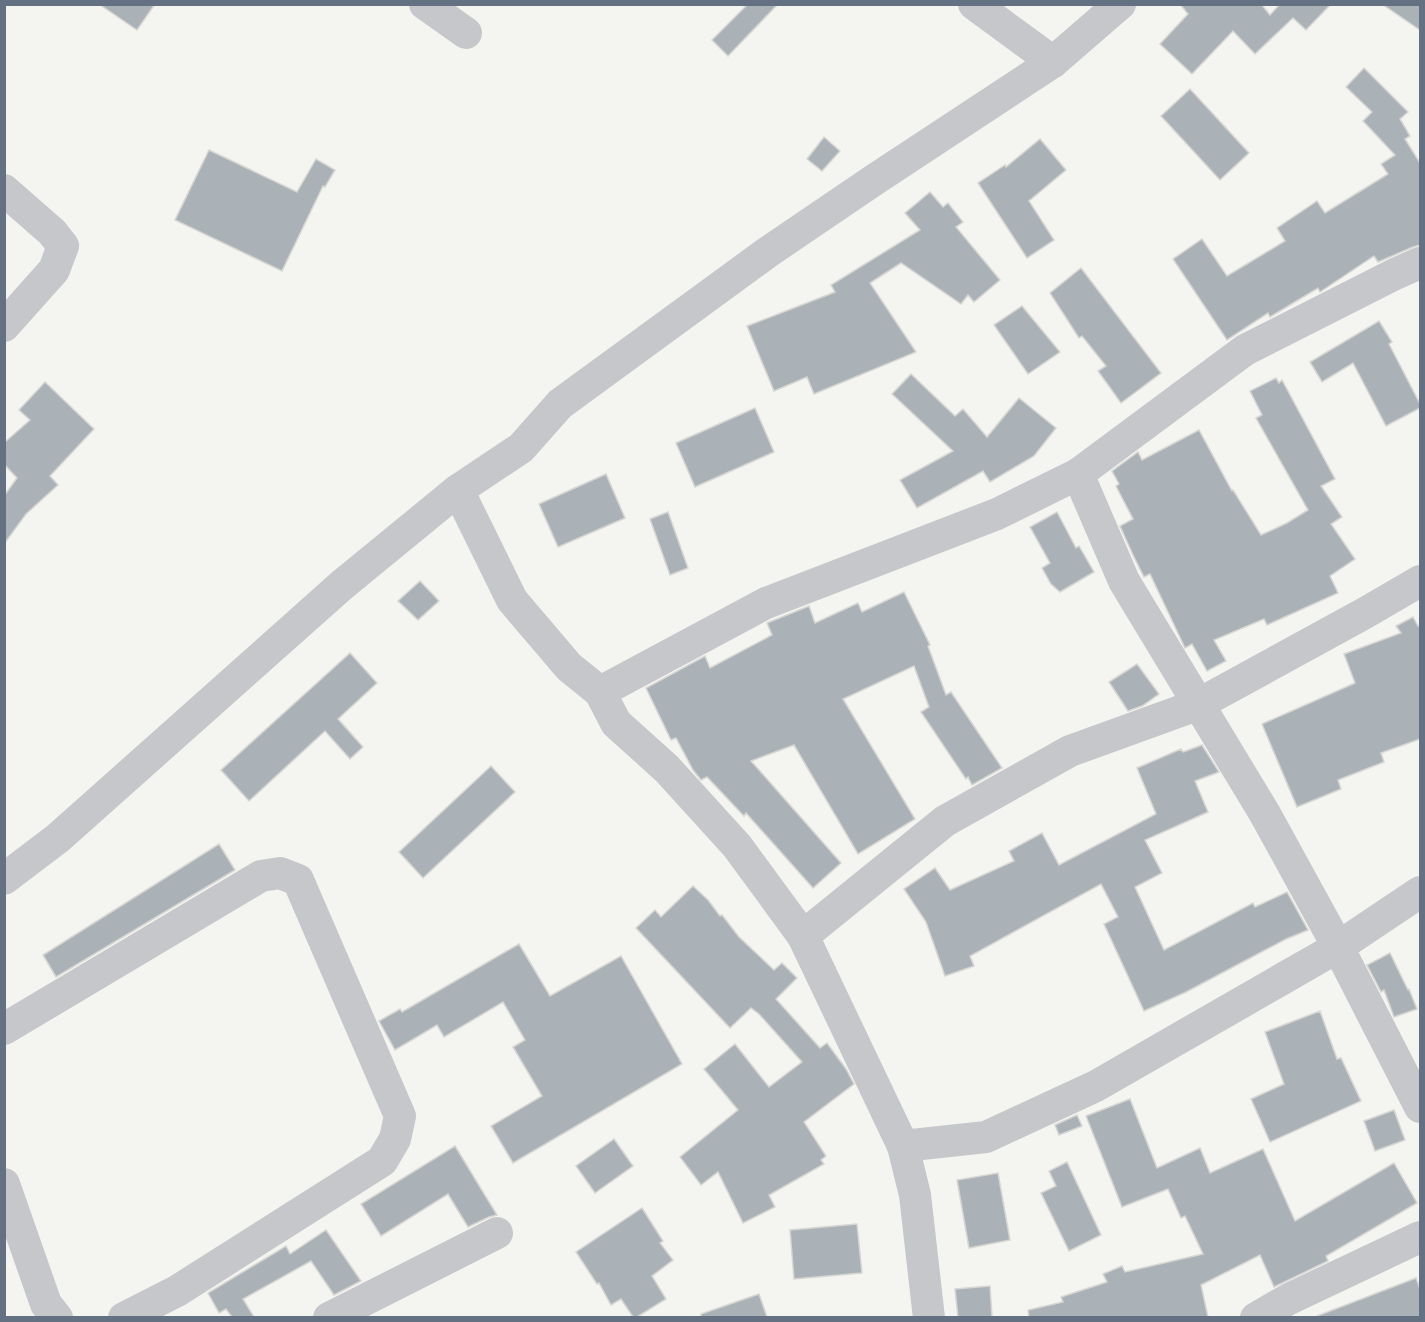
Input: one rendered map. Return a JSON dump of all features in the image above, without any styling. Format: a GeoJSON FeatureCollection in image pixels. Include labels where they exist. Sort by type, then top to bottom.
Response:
{"type":"FeatureCollection","features":[{"type":"Feature","properties":{"kind":"street"},"geometry":{"type":"LineString","coordinates":[[425,4],[466,33]]}},
{"type":"Feature","properties":{"kind":"street"},"geometry":{"type":"LineString","coordinates":[[974,4],[1053,62]]}},
{"type":"Feature","properties":{"kind":"street"},"geometry":{"type":"LineString","coordinates":[[4,879],[58,838],[342,585],[458,490],[521,448],[560,404],[674,319],[874,180],[1053,62],[1120,4]]}},
{"type":"Feature","properties":{"kind":"street"},"geometry":{"type":"LineString","coordinates":[[4,190],[52,232],[63,246],[54,270],[4,326]]}},
{"type":"Feature","properties":{"kind":"street"},"geometry":{"type":"LineString","coordinates":[[600,692],[766,603],[997,514],[1078,474],[1245,350],[1420,263]]}},
{"type":"Feature","properties":{"kind":"street"},"geometry":{"type":"LineString","coordinates":[[1078,474],[1124,581],[1265,814],[1338,947],[1420,1107]]}},
{"type":"Feature","properties":{"kind":"street"},"geometry":{"type":"LineString","coordinates":[[458,490],[512,600],[568,667],[600,692],[616,723],[667,769],[737,846],[803,936],[903,1146],[915,1195],[929,1317]]}},
{"type":"Feature","properties":{"kind":"street"},"geometry":{"type":"LineString","coordinates":[[803,936],[945,821],[1070,751],[1197,705],[1420,581]]}},
{"type":"Feature","properties":{"kind":"street"},"geometry":{"type":"LineString","coordinates":[[4,1029],[261,876],[280,873],[298,880],[400,1116],[395,1139],[382,1161],[178,1304],[124,1317]]}},
{"type":"Feature","properties":{"kind":"street"},"geometry":{"type":"LineString","coordinates":[[903,1146],[986,1137],[1096,1086],[1338,947],[1420,892]]}},
{"type":"Feature","properties":{"kind":"street"},"geometry":{"type":"LineString","coordinates":[[4,1184],[46,1304],[57,1317]]}},
{"type":"Feature","properties":{"kind":"street"},"geometry":{"type":"LineString","coordinates":[[329,1317],[497,1233]]}},
{"type":"Feature","properties":{"kind":"street"},"geometry":{"type":"LineString","coordinates":[[1256,1317],[1420,1237]]}},
{"type":"Feature","properties":{"kind":"building"},"geometry":{"type":"Polygon","coordinates":[[[99,4],[155,4],[137,30],[99,4]]]}},
{"type":"Feature","properties":{"kind":"building"},"geometry":{"type":"Polygon","coordinates":[[[748,4],[778,4],[728,56],[712,40],[748,4]]]}},
{"type":"Feature","properties":{"kind":"building"},"geometry":{"type":"Polygon","coordinates":[[[1180,4],[1261,4],[1270,15],[1280,4],[1331,4],[1306,30],[1293,18],[1255,54],[1233,31],[1192,74],[1160,44],[1188,14],[1180,4]]]}},
{"type":"Feature","properties":{"kind":"building"},"geometry":{"type":"Polygon","coordinates":[[[1382,4],[1420,4],[1420,30],[1382,4]]]}},
{"type":"Feature","properties":{"kind":"building"},"geometry":{"type":"Polygon","coordinates":[[[1364,68],[1408,112],[1400,119],[1410,136],[1405,139],[1420,163],[1420,245],[1378,262],[1374,256],[1320,292],[1318,288],[1270,317],[1268,313],[1227,340],[1173,259],[1202,239],[1227,276],[1285,241],[1277,228],[1317,201],[1325,213],[1388,174],[1381,164],[1395,155],[1363,121],[1372,112],[1346,87],[1364,68]]]}},
{"type":"Feature","properties":{"kind":"building"},"geometry":{"type":"Polygon","coordinates":[[[1190,89],[1249,153],[1220,180],[1161,116],[1190,89]]]}},
{"type":"Feature","properties":{"kind":"building"},"geometry":{"type":"Polygon","coordinates":[[[824,137],[840,151],[822,171],[807,159],[824,137]]]}},
{"type":"Feature","properties":{"kind":"building"},"geometry":{"type":"Polygon","coordinates":[[[1040,139],[1066,170],[1029,201],[1054,240],[1027,258],[978,183],[1005,165],[1006,167],[1040,139]]]}},
{"type":"Feature","properties":{"kind":"building"},"geometry":{"type":"Polygon","coordinates":[[[209,150],[297,192],[316,159],[335,170],[325,187],[323,186],[282,271],[175,220],[209,150]]]}},
{"type":"Feature","properties":{"kind":"building"},"geometry":{"type":"Polygon","coordinates":[[[930,192],[943,207],[948,203],[963,222],[956,227],[1000,280],[974,302],[968,295],[961,304],[901,263],[870,283],[916,352],[814,394],[807,377],[774,391],[747,326],[835,292],[831,285],[920,230],[905,213],[930,192]]]}},
{"type":"Feature","properties":{"kind":"building"},"geometry":{"type":"Polygon","coordinates":[[[1081,268],[1161,373],[1121,403],[1098,371],[1106,366],[1082,336],[1079,338],[1050,293],[1081,268]]]}},
{"type":"Feature","properties":{"kind":"building"},"geometry":{"type":"Polygon","coordinates":[[[1022,306],[1060,352],[1028,374],[994,325],[1022,306]]]}},
{"type":"Feature","properties":{"kind":"building"},"geometry":{"type":"Polygon","coordinates":[[[1379,321],[1392,342],[1389,344],[1420,404],[1420,408],[1386,426],[1353,363],[1322,382],[1310,362],[1379,321]]]}},
{"type":"Feature","properties":{"kind":"building"},"geometry":{"type":"Polygon","coordinates":[[[911,374],[955,416],[963,409],[987,437],[1019,398],[1056,428],[1034,456],[990,482],[983,471],[917,508],[900,480],[953,451],[892,394],[911,374]]]}},
{"type":"Feature","properties":{"kind":"building"},"geometry":{"type":"Polygon","coordinates":[[[1276,378],[1279,383],[1282,380],[1335,479],[1321,486],[1342,517],[1331,524],[1355,559],[1330,576],[1338,593],[1267,625],[1264,619],[1214,640],[1226,661],[1207,671],[1192,644],[1185,648],[1150,574],[1144,577],[1133,555],[1120,526],[1133,519],[1116,486],[1119,484],[1112,471],[1138,452],[1142,460],[1199,430],[1232,491],[1261,535],[1287,523],[1308,510],[1256,418],[1262,415],[1250,391],[1276,378]]]}},
{"type":"Feature","properties":{"kind":"building"},"geometry":{"type":"Polygon","coordinates":[[[45,382],[94,429],[50,476],[58,485],[26,514],[4,544],[4,496],[17,478],[4,464],[4,443],[30,420],[19,410],[45,382]]]}},
{"type":"Feature","properties":{"kind":"building"},"geometry":{"type":"Polygon","coordinates":[[[755,408],[774,452],[695,487],[676,443],[755,408]]]}},
{"type":"Feature","properties":{"kind":"building"},"geometry":{"type":"Polygon","coordinates":[[[606,474],[625,518],[558,547],[539,504],[606,474]]]}},
{"type":"Feature","properties":{"kind":"building"},"geometry":{"type":"Polygon","coordinates":[[[668,512],[688,568],[670,575],[650,519],[668,512]]]}},
{"type":"Feature","properties":{"kind":"building"},"geometry":{"type":"Polygon","coordinates":[[[1057,512],[1076,548],[1079,546],[1094,572],[1060,592],[1051,584],[1042,568],[1050,563],[1030,527],[1057,512]]]}},
{"type":"Feature","properties":{"kind":"building"},"geometry":{"type":"Polygon","coordinates":[[[420,581],[439,601],[418,620],[398,601],[420,581]]]}},
{"type":"Feature","properties":{"kind":"building"},"geometry":{"type":"Polygon","coordinates":[[[904,592],[930,645],[928,646],[946,695],[951,692],[1002,768],[972,785],[968,777],[966,779],[921,712],[929,707],[914,666],[843,699],[915,819],[858,854],[794,745],[751,761],[841,863],[813,888],[746,813],[744,816],[707,777],[701,780],[676,738],[671,740],[646,688],[705,656],[710,668],[772,635],[767,623],[809,606],[815,623],[858,603],[862,612],[904,592]]]}},
{"type":"Feature","properties":{"kind":"building"},"geometry":{"type":"Polygon","coordinates":[[[1413,617],[1420,626],[1420,739],[1381,753],[1384,762],[1338,780],[1341,789],[1297,807],[1262,724],[1355,683],[1344,654],[1401,633],[1396,626],[1413,617]]]}},
{"type":"Feature","properties":{"kind":"building"},"geometry":{"type":"Polygon","coordinates":[[[350,653],[377,683],[338,719],[363,747],[350,759],[325,731],[249,801],[221,770],[350,653]]]}},
{"type":"Feature","properties":{"kind":"building"},"geometry":{"type":"Polygon","coordinates":[[[1137,664],[1159,694],[1142,706],[1128,711],[1109,682],[1137,664]]]}},
{"type":"Feature","properties":{"kind":"building"},"geometry":{"type":"Polygon","coordinates":[[[1202,745],[1219,772],[1195,781],[1208,812],[1145,840],[1162,873],[1135,887],[1164,950],[1253,903],[1255,907],[1287,892],[1308,930],[1144,1011],[1104,924],[1118,917],[1101,884],[970,956],[974,966],[945,976],[926,922],[904,889],[935,868],[950,890],[1014,861],[1009,851],[1042,833],[1059,865],[1156,814],[1137,768],[1181,749],[1183,752],[1202,745]]]}},
{"type":"Feature","properties":{"kind":"building"},"geometry":{"type":"Polygon","coordinates":[[[491,766],[515,792],[423,878],[399,852],[491,766]]]}},
{"type":"Feature","properties":{"kind":"building"},"geometry":{"type":"Polygon","coordinates":[[[219,844],[235,870],[56,977],[43,955],[219,844]]]}},
{"type":"Feature","properties":{"kind":"building"},"geometry":{"type":"Polygon","coordinates":[[[693,886],[720,916],[722,915],[739,937],[774,970],[782,963],[797,978],[776,999],[820,1048],[827,1043],[854,1084],[804,1122],[826,1156],[821,1160],[824,1164],[769,1195],[775,1207],[743,1223],[718,1172],[701,1185],[680,1157],[738,1110],[704,1069],[735,1044],[769,1087],[802,1062],[751,1008],[730,1028],[636,928],[655,910],[661,917],[693,886]]]}},
{"type":"Feature","properties":{"kind":"building"},"geometry":{"type":"Polygon","coordinates":[[[519,944],[550,996],[621,956],[682,1064],[513,1163],[491,1126],[542,1096],[513,1047],[525,1040],[503,1002],[444,1037],[437,1025],[395,1050],[379,1021],[400,1009],[402,1012],[519,944]]]}},
{"type":"Feature","properties":{"kind":"building"},"geometry":{"type":"Polygon","coordinates":[[[1390,953],[1417,1009],[1394,1017],[1384,990],[1381,992],[1367,965],[1390,953]]]}},
{"type":"Feature","properties":{"kind":"building"},"geometry":{"type":"Polygon","coordinates":[[[1320,1011],[1337,1059],[1341,1058],[1361,1101],[1270,1142],[1251,1099],[1284,1084],[1265,1032],[1320,1011]]]}},
{"type":"Feature","properties":{"kind":"building"},"geometry":{"type":"Polygon","coordinates":[[[1130,1099],[1157,1168],[1200,1148],[1210,1173],[1263,1149],[1295,1221],[1394,1163],[1417,1203],[1326,1256],[1328,1261],[1274,1287],[1260,1255],[1201,1285],[1208,1317],[1029,1317],[1028,1310],[1063,1302],[1061,1297],[1107,1282],[1103,1274],[1122,1266],[1125,1272],[1203,1254],[1185,1216],[1181,1218],[1168,1189],[1122,1207],[1086,1116],[1130,1099]]]}},
{"type":"Feature","properties":{"kind":"building"},"geometry":{"type":"Polygon","coordinates":[[[1394,1110],[1405,1140],[1375,1151],[1364,1121],[1394,1110]]]}},
{"type":"Feature","properties":{"kind":"building"},"geometry":{"type":"Polygon","coordinates":[[[1077,1115],[1082,1126],[1059,1135],[1055,1125],[1077,1115]]]}},
{"type":"Feature","properties":{"kind":"building"},"geometry":{"type":"Polygon","coordinates":[[[614,1139],[633,1166],[595,1193],[576,1166],[614,1139]]]}},
{"type":"Feature","properties":{"kind":"building"},"geometry":{"type":"Polygon","coordinates":[[[455,1146],[497,1215],[468,1227],[448,1194],[381,1236],[361,1204],[455,1146]]]}},
{"type":"Feature","properties":{"kind":"building"},"geometry":{"type":"Polygon","coordinates":[[[1067,1162],[1101,1235],[1069,1251],[1041,1193],[1056,1186],[1049,1171],[1067,1162]]]}},
{"type":"Feature","properties":{"kind":"building"},"geometry":{"type":"Polygon","coordinates":[[[998,1173],[1010,1240],[969,1248],[957,1180],[998,1173]]]}},
{"type":"Feature","properties":{"kind":"building"},"geometry":{"type":"Polygon","coordinates":[[[642,1208],[663,1241],[660,1243],[673,1260],[652,1276],[666,1299],[637,1317],[633,1317],[621,1299],[611,1305],[599,1283],[597,1284],[576,1252],[642,1208]]]}},
{"type":"Feature","properties":{"kind":"building"},"geometry":{"type":"Polygon","coordinates":[[[857,1224],[862,1273],[794,1279],[790,1230],[857,1224]]]}},
{"type":"Feature","properties":{"kind":"building"},"geometry":{"type":"Polygon","coordinates":[[[326,1230],[361,1281],[334,1295],[311,1261],[243,1299],[254,1317],[232,1317],[226,1309],[219,1313],[208,1293],[286,1246],[290,1254],[326,1230]]]}},
{"type":"Feature","properties":{"kind":"building"},"geometry":{"type":"Polygon","coordinates":[[[1416,1278],[1420,1289],[1420,1317],[1317,1317],[1317,1316],[1416,1278]]]}},
{"type":"Feature","properties":{"kind":"building"},"geometry":{"type":"Polygon","coordinates":[[[990,1286],[992,1317],[958,1317],[955,1289],[990,1286]]]}},
{"type":"Feature","properties":{"kind":"building"},"geometry":{"type":"Polygon","coordinates":[[[759,1294],[767,1317],[701,1317],[701,1314],[759,1294]]]}}]}
